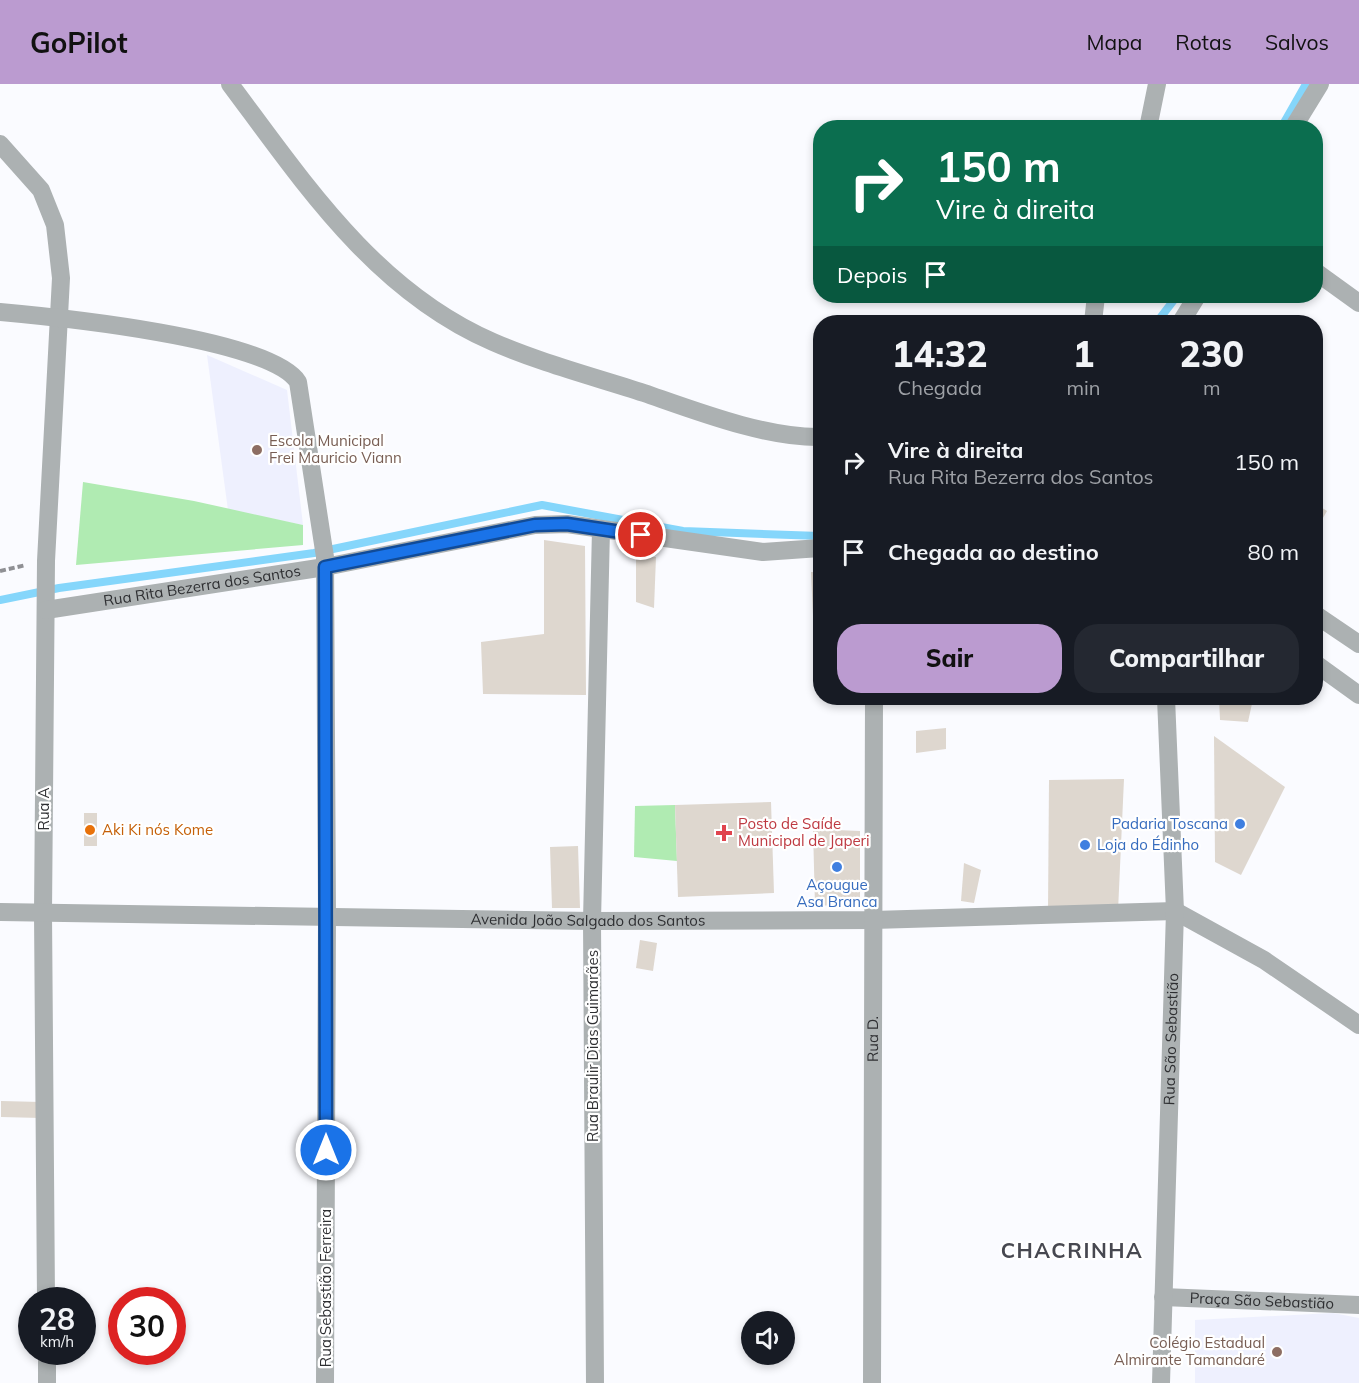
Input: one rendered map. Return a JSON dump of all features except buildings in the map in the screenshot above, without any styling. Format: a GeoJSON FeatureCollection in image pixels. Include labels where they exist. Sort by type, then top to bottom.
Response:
{"type":"FeatureCollection","features":[{"type":"Feature","properties":{"kind":"street"},"geometry":{"type":"LineString","coordinates":[[230,84],[324,209],[364,253],[433,309],[493,342],[697,411],[745,426],[813,436]]}},
{"type":"Feature","properties":{"kind":"street"},"geometry":{"type":"LineString","coordinates":[[1150,120],[1157,84]]}},
{"type":"Feature","properties":{"kind":"street"},"geometry":{"type":"LineString","coordinates":[[1298,120],[1320,84]]}},
{"type":"Feature","properties":{"kind":"street","name":"Rua A"},"geometry":{"type":"LineString","coordinates":[[0,144],[41,190],[55,225],[61,278],[46,574],[43,913],[46,1287]]}},
{"type":"Feature","properties":{"kind":"street"},"geometry":{"type":"LineString","coordinates":[[1323,277],[1359,303]]}},
{"type":"Feature","properties":{"kind":"street"},"geometry":{"type":"LineString","coordinates":[[0,312],[60,317]]}},
{"type":"Feature","properties":{"kind":"street","name":"Rua Sebastião Ferreira"},"geometry":{"type":"LineString","coordinates":[[60,317],[182,336],[234,349],[288,370],[298,382],[301,392],[325,562],[327,917],[325,1383]]}},
{"type":"Feature","properties":{"kind":"street","name":"Rua Rita Bezerra dos Santos"},"geometry":{"type":"LineString","coordinates":[[46,604],[325,562],[535,525],[567,524],[763,552],[813,548]]}},
{"type":"Feature","properties":{"kind":"street","name":"Rua Braulir Dias Guimarães"},"geometry":{"type":"LineString","coordinates":[[595,1383],[592,921],[601,529]]}},
{"type":"Feature","properties":{"kind":"street"},"geometry":{"type":"LineString","coordinates":[[1323,620],[1359,644]]}},
{"type":"Feature","properties":{"kind":"street"},"geometry":{"type":"LineString","coordinates":[[1323,669],[1359,695]]}},
{"type":"Feature","properties":{"kind":"street","name":"Rua D."},"geometry":{"type":"LineString","coordinates":[[872,1383],[874,705]]}},
{"type":"Feature","properties":{"kind":"street","name":"Rua São Sebastião"},"geometry":{"type":"LineString","coordinates":[[1161,1383],[1175,911],[1166,705]]}},
{"type":"Feature","properties":{"kind":"street"},"geometry":{"type":"LineString","coordinates":[[1175,911],[1264,960],[1359,1026]]}},
{"type":"Feature","properties":{"kind":"street","name":"Avenida João Salgado dos Santos"},"geometry":{"type":"LineString","coordinates":[[0,912],[592,921],[873,920],[1175,911]]}},
{"type":"Feature","properties":{"kind":"street","name":"Praça São Sebastião"},"geometry":{"type":"LineString","coordinates":[[1163,1297],[1359,1305]]}},
{"type":"Feature","properties":{"kind":"street"},"geometry":{"type":"LineString","coordinates":[[47,1365],[47,1383]]}},
{"type":"Feature","properties":{"kind":"shaded area","name":"Escola Municipal Frei Mauricio Viann"},"geometry":{"type":"Polygon","coordinates":[[[207,355],[287,390],[303,525],[228,510],[207,355]]]}},
{"type":"Feature","properties":{"kind":"shaded area","name":"Colégio Estadual Almirante Tamandaré"},"geometry":{"type":"Polygon","coordinates":[[[1333,1313],[1359,1318],[1359,1383],[1195,1383],[1195,1320],[1333,1313]]]}},
{"type":"Feature","properties":{"kind":"green space"},"geometry":{"type":"Polygon","coordinates":[[[83,482],[194,501],[303,525],[303,545],[76,565],[83,482]]]}},
{"type":"Feature","properties":{"kind":"green space"},"geometry":{"type":"Polygon","coordinates":[[[675,805],[677,861],[634,857],[635,806],[675,805]]]}},
{"type":"Feature","properties":{"kind":"waterway"},"geometry":{"type":"LineString","coordinates":[[1286,120],[1306,84]]}},
{"type":"Feature","properties":{"kind":"waterway"},"geometry":{"type":"LineString","coordinates":[[1162,315],[1172,303]]}},
{"type":"Feature","properties":{"kind":"waterway"},"geometry":{"type":"LineString","coordinates":[[0,600],[59,588],[314,553],[542,505],[683,531],[813,536]]}},
{"type":"Feature","properties":{"kind":"place","name":"Escola Municipal Frei Mauricio Viann"},"geometry":{"type":"Point","coordinates":[257,450]}},
{"type":"Feature","properties":{"kind":"place","name":"Padaria Toscana"},"geometry":{"type":"Point","coordinates":[1240,824]}},
{"type":"Feature","properties":{"kind":"place","name":"Aki Ki nós Kome"},"geometry":{"type":"Point","coordinates":[90,830]}},
{"type":"Feature","properties":{"kind":"place","name":"Posto de Saíde Municipal de Japeri"},"geometry":{"type":"Point","coordinates":[724,833]}},
{"type":"Feature","properties":{"kind":"place","name":"Loja do Édinho"},"geometry":{"type":"Point","coordinates":[1085,845]}},
{"type":"Feature","properties":{"kind":"place","name":"Açougue Asa Branca"},"geometry":{"type":"Point","coordinates":[837,867]}},
{"type":"Feature","properties":{"kind":"place","name":"Colégio Estadual Almirante Tamandaré"},"geometry":{"type":"Point","coordinates":[1277,1352]}},
{"type":"Feature","properties":{"kind":"district","name":"CHACRINHA"},"geometry":{"type":"Point","coordinates":[1072,1251]}},
{"type":"Feature","properties":{"kind":"route"},"geometry":{"type":"LineString","coordinates":[[326,1150],[325,567],[535,525],[567,524],[641,535]]}}]}
